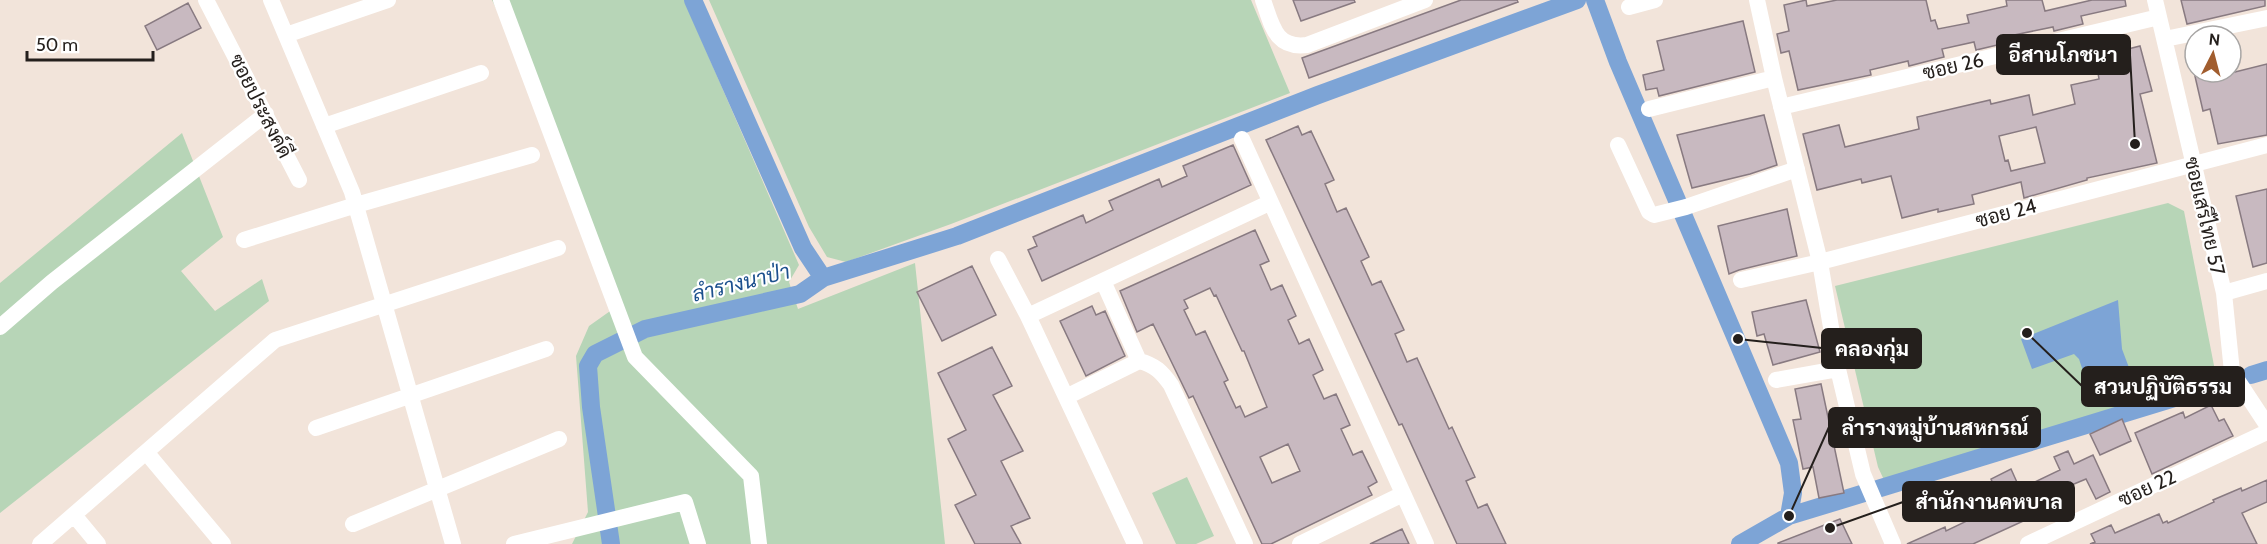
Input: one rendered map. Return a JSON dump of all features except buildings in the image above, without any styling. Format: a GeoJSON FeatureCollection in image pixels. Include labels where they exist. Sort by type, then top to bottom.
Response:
{"type":"FeatureCollection","features":[{"type":"Feature","properties":{"kind":"street","name":"ซอยประสงค์ดี"},"geometry":{"type":"LineString","coordinates":[[206,0],[299,180]]}},
{"type":"Feature","properties":{"kind":"street"},"geometry":{"type":"LineString","coordinates":[[271,0],[356,205],[453,544]]}},
{"type":"Feature","properties":{"kind":"street"},"geometry":{"type":"LineString","coordinates":[[286,35],[388,0]]}},
{"type":"Feature","properties":{"kind":"street"},"geometry":{"type":"LineString","coordinates":[[501,0],[635,357],[750,476],[759,544]]}},
{"type":"Feature","properties":{"kind":"street"},"geometry":{"type":"LineString","coordinates":[[1263,0],[1275,32],[1285,42],[1296,46],[1308,45],[1425,0]]}},
{"type":"Feature","properties":{"kind":"street"},"geometry":{"type":"LineString","coordinates":[[1629,7],[1655,0]]}},
{"type":"Feature","properties":{"kind":"street"},"geometry":{"type":"LineString","coordinates":[[1757,0],[1820,262],[1838,369],[1863,474],[1893,544]]}},
{"type":"Feature","properties":{"kind":"street","name":"ซอยเสรีไทย 57"},"geometry":{"type":"LineString","coordinates":[[2155,0],[2224,292],[2232,372],[2267,425]]}},
{"type":"Feature","properties":{"kind":"street","name":"ซอย 26"},"geometry":{"type":"LineString","coordinates":[[1781,107],[2159,17]]}},
{"type":"Feature","properties":{"kind":"street"},"geometry":{"type":"LineString","coordinates":[[2165,39],[2267,18]]}},
{"type":"Feature","properties":{"kind":"street"},"geometry":{"type":"LineString","coordinates":[[324,126],[481,73]]}},
{"type":"Feature","properties":{"kind":"street"},"geometry":{"type":"LineString","coordinates":[[1649,109],[1774,78]]}},
{"type":"Feature","properties":{"kind":"street"},"geometry":{"type":"LineString","coordinates":[[0,327],[62,275],[266,114]]}},
{"type":"Feature","properties":{"kind":"street"},"geometry":{"type":"LineString","coordinates":[[1242,139],[1269,203],[1426,544]]}},
{"type":"Feature","properties":{"kind":"street"},"geometry":{"type":"LineString","coordinates":[[1618,145],[1651,214],[1681,209],[1797,169]]}},
{"type":"Feature","properties":{"kind":"street","name":"ซอย 24"},"geometry":{"type":"LineString","coordinates":[[1741,280],[1820,262],[2267,145]]}},
{"type":"Feature","properties":{"kind":"street"},"geometry":{"type":"LineString","coordinates":[[244,240],[356,205],[532,155]]}},
{"type":"Feature","properties":{"kind":"street"},"geometry":{"type":"LineString","coordinates":[[1028,315],[1269,203]]}},
{"type":"Feature","properties":{"kind":"street"},"geometry":{"type":"LineString","coordinates":[[40,544],[275,340],[558,248]]}},
{"type":"Feature","properties":{"kind":"street"},"geometry":{"type":"LineString","coordinates":[[998,259],[1028,315],[1135,544]]}},
{"type":"Feature","properties":{"kind":"street"},"geometry":{"type":"LineString","coordinates":[[1103,281],[1139,361]]}},
{"type":"Feature","properties":{"kind":"street"},"geometry":{"type":"LineString","coordinates":[[2224,292],[2267,281]]}},
{"type":"Feature","properties":{"kind":"street"},"geometry":{"type":"LineString","coordinates":[[316,428],[546,349]]}},
{"type":"Feature","properties":{"kind":"street"},"geometry":{"type":"LineString","coordinates":[[1066,397],[1139,361],[1151,364],[1161,371],[1171,385],[1245,544]]}},
{"type":"Feature","properties":{"kind":"street"},"geometry":{"type":"LineString","coordinates":[[1776,380],[1838,369]]}},
{"type":"Feature","properties":{"kind":"street","name":"ซอย 22"},"geometry":{"type":"LineString","coordinates":[[2028,544],[2267,432]]}},
{"type":"Feature","properties":{"kind":"street"},"geometry":{"type":"LineString","coordinates":[[353,524],[560,439]]}},
{"type":"Feature","properties":{"kind":"street"},"geometry":{"type":"LineString","coordinates":[[147,452],[223,544]]}},
{"type":"Feature","properties":{"kind":"street"},"geometry":{"type":"LineString","coordinates":[[1300,544],[1403,494]]}},
{"type":"Feature","properties":{"kind":"street"},"geometry":{"type":"LineString","coordinates":[[514,544],[685,502],[698,544]]}},
{"type":"Feature","properties":{"kind":"street"},"geometry":{"type":"LineString","coordinates":[[74,515],[98,544]]}},
{"type":"Feature","properties":{"kind":"green space"},"geometry":{"type":"Polygon","coordinates":[[[492,0],[684,0],[799,265],[789,282],[798,309],[915,263],[945,544],[572,544],[588,512],[576,356],[589,326],[613,309],[525,67],[492,0]]]}},
{"type":"Feature","properties":{"kind":"green space"},"geometry":{"type":"Polygon","coordinates":[[[709,0],[1251,0],[1290,93],[951,224],[846,262],[827,257],[809,227],[709,0]]]}},
{"type":"Feature","properties":{"kind":"green space"},"geometry":{"type":"Polygon","coordinates":[[[182,133],[223,237],[181,271],[215,311],[262,279],[269,301],[0,513],[0,283],[182,133]]]}},
{"type":"Feature","properties":{"kind":"green space"},"geometry":{"type":"Polygon","coordinates":[[[2168,203],[2184,211],[2217,381],[2020,436],[1884,480],[1878,467],[1835,286],[2168,203]]]}},
{"type":"Feature","properties":{"kind":"green space"},"geometry":{"type":"Polygon","coordinates":[[[1187,477],[1214,536],[1196,544],[1176,544],[1152,493],[1187,477]]]}},
{"type":"Feature","properties":{"kind":"water"},"geometry":{"type":"Polygon","coordinates":[[[2118,300],[2122,349],[2131,373],[2088,386],[2079,359],[2074,354],[2032,369],[2021,339],[2118,300]]]}},
{"type":"Feature","properties":{"kind":"waterway","name":"ลำรางนาป่า"},"geometry":{"type":"LineString","coordinates":[[611,544],[591,407],[588,366],[595,354],[645,329],[800,294],[823,278],[803,248],[693,0]]}},
{"type":"Feature","properties":{"kind":"waterway"},"geometry":{"type":"LineString","coordinates":[[823,278],[957,236],[1318,95],[1577,0]]}},
{"type":"Feature","properties":{"kind":"waterway"},"geometry":{"type":"LineString","coordinates":[[1595,0],[1618,62],[1789,463],[1793,493],[1789,516],[1740,544]]}},
{"type":"Feature","properties":{"kind":"waterway"},"geometry":{"type":"LineString","coordinates":[[2251,375],[2267,370]]}},
{"type":"Feature","properties":{"kind":"waterway"},"geometry":{"type":"LineString","coordinates":[[1789,516],[2224,383]]}},
{"type":"Feature","properties":{"kind":"place","name":"อีสานโภชนา"},"geometry":{"type":"Point","coordinates":[2135,144]}},
{"type":"Feature","properties":{"kind":"place","name":"สวนปฏิบัติธรรม"},"geometry":{"type":"Point","coordinates":[2027,333]}},
{"type":"Feature","properties":{"kind":"place","name":"คลองกุ่ม"},"geometry":{"type":"Point","coordinates":[1738,339]}},
{"type":"Feature","properties":{"kind":"place","name":"ลำรางหมู่บ้านสหกรณ์"},"geometry":{"type":"Point","coordinates":[1789,516]}},
{"type":"Feature","properties":{"kind":"place","name":"สำนักงานคหบาล"},"geometry":{"type":"Point","coordinates":[1830,528]}}]}
